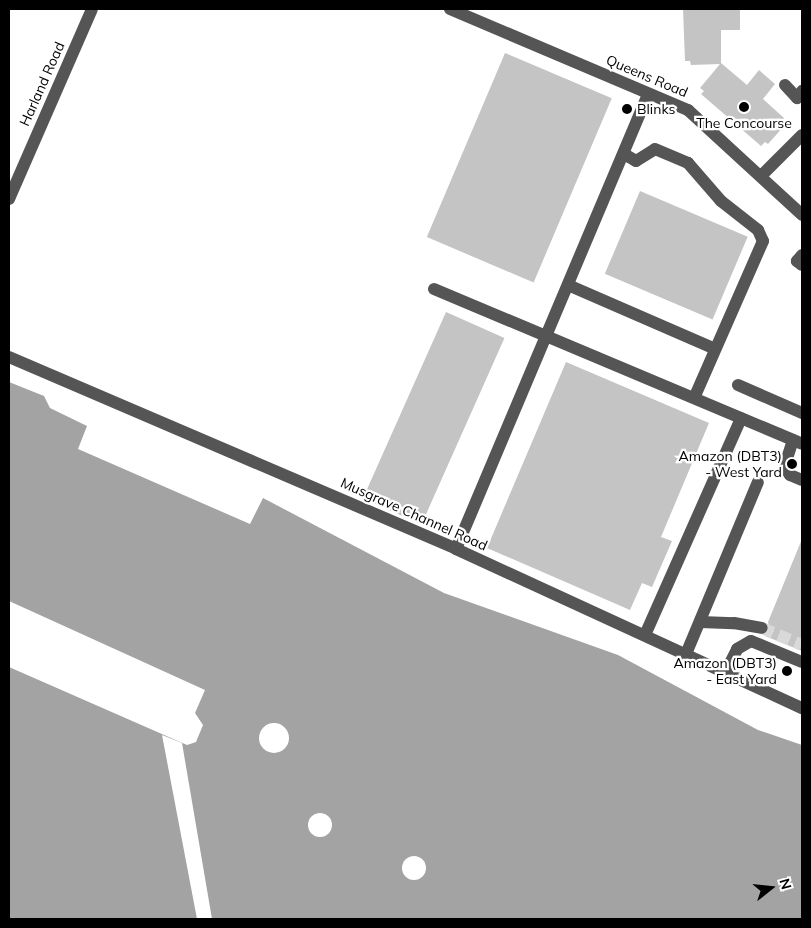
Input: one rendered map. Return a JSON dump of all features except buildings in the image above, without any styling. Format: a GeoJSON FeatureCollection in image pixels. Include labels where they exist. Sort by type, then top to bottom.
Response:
{"type":"FeatureCollection","features":[{"type":"Feature","properties":{"kind":"street","name":"Harland Road"},"geometry":{"type":"LineString","coordinates":[[9,199],[92,9]]}},
{"type":"Feature","properties":{"kind":"street","name":"Queens Road"},"geometry":{"type":"LineString","coordinates":[[455,10],[701,119],[802,215]]}},
{"type":"Feature","properties":{"kind":"street"},"geometry":{"type":"LineString","coordinates":[[785,85],[797,98],[802,91]]}},
{"type":"Feature","properties":{"kind":"street"},"geometry":{"type":"LineString","coordinates":[[456,549],[648,94]]}},
{"type":"Feature","properties":{"kind":"street"},"geometry":{"type":"LineString","coordinates":[[761,176],[802,135]]}},
{"type":"Feature","properties":{"kind":"street"},"geometry":{"type":"LineString","coordinates":[[624,154],[636,160],[655,149],[688,164],[721,201],[758,230],[763,241],[694,398]]}},
{"type":"Feature","properties":{"kind":"street"},"geometry":{"type":"LineString","coordinates":[[568,285],[715,350]]}},
{"type":"Feature","properties":{"kind":"street"},"geometry":{"type":"LineString","coordinates":[[434,290],[798,442],[784,467],[790,474],[802,480]]}},
{"type":"Feature","properties":{"kind":"street","name":"Musgrave Channel Road"},"geometry":{"type":"LineString","coordinates":[[9,357],[456,549],[802,708]]}},
{"type":"Feature","properties":{"kind":"street"},"geometry":{"type":"LineString","coordinates":[[738,385],[802,413]]}},
{"type":"Feature","properties":{"kind":"street"},"geometry":{"type":"LineString","coordinates":[[645,635],[741,418]]}},
{"type":"Feature","properties":{"kind":"street"},"geometry":{"type":"LineString","coordinates":[[686,654],[758,482]]}},
{"type":"Feature","properties":{"kind":"street"},"geometry":{"type":"LineString","coordinates":[[700,622],[734,622],[762,628]]}},
{"type":"Feature","properties":{"kind":"street"},"geometry":{"type":"LineString","coordinates":[[725,672],[737,649],[751,642],[802,662]]}},
{"type":"Feature","properties":{"kind":"shaded area"},"geometry":{"type":"Polygon","coordinates":[[[9,382],[44,396],[50,408],[87,426],[78,449],[250,524],[263,498],[444,593],[618,655],[758,730],[802,745],[802,919],[9,919],[9,667],[187,745],[196,742],[203,725],[195,713],[205,690],[9,601],[9,382]]]}},
{"type":"Feature","properties":{"kind":"pier"},"geometry":{"type":"Polygon","coordinates":[[[274,723],[284,728],[289,738],[284,748],[274,753],[264,748],[259,738],[264,728],[274,723]]]}},
{"type":"Feature","properties":{"kind":"pier"},"geometry":{"type":"Polygon","coordinates":[[[162,735],[182,743],[212,919],[197,919],[162,735]]]}},
{"type":"Feature","properties":{"kind":"pier"},"geometry":{"type":"Polygon","coordinates":[[[320,813],[329,816],[332,825],[329,834],[320,837],[311,834],[308,825],[311,816],[320,813]]]}},
{"type":"Feature","properties":{"kind":"pier"},"geometry":{"type":"Polygon","coordinates":[[[414,856],[423,859],[426,868],[423,877],[414,880],[405,877],[402,868],[405,859],[414,856]]]}},
{"type":"Feature","properties":{"kind":"tunnel"},"geometry":{"type":"LineString","coordinates":[[762,628],[802,645]]}},
{"type":"Feature","properties":{"kind":"place","name":"The Concourse"},"geometry":{"type":"Point","coordinates":[744,107]}},
{"type":"Feature","properties":{"kind":"place","name":"Blinks"},"geometry":{"type":"Point","coordinates":[627,109]}},
{"type":"Feature","properties":{"kind":"place","name":"Amazon (DBT3) - West Yard"},"geometry":{"type":"Point","coordinates":[792,464]}},
{"type":"Feature","properties":{"kind":"place","name":"Amazon (DBT3) - East Yard"},"geometry":{"type":"Point","coordinates":[787,671]}}]}
